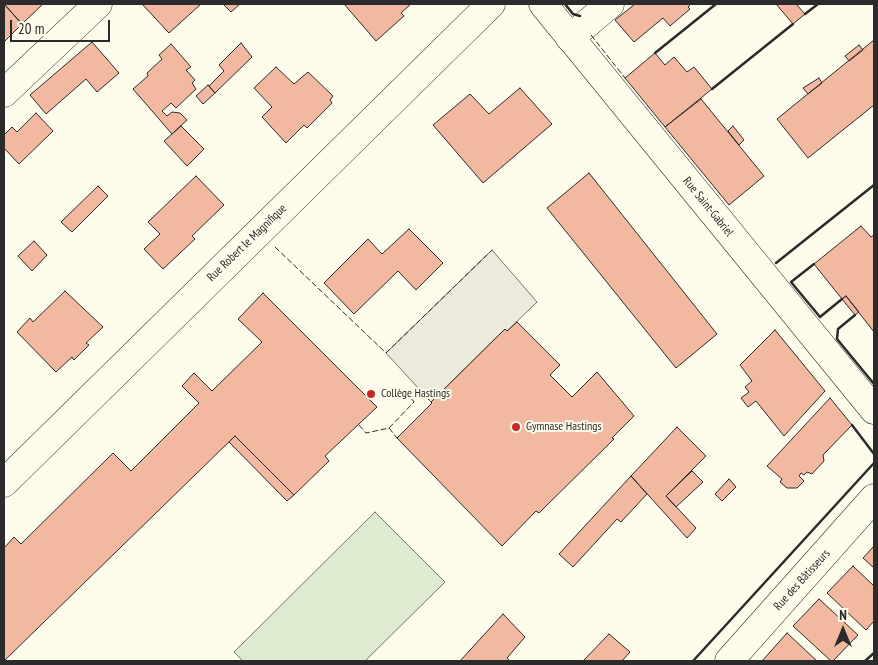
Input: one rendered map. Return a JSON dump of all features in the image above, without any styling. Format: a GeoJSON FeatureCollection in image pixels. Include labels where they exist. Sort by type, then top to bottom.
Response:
{"type":"FeatureCollection","features":[{"type":"Feature","properties":{"kind":"street"},"geometry":{"type":"LineString","coordinates":[[4,93],[98,4]]}},
{"type":"Feature","properties":{"kind":"street","name":"Rue Robert le Magnifique"},"geometry":{"type":"LineString","coordinates":[[4,482],[491,4]]}},
{"type":"Feature","properties":{"kind":"street","name":"Rue Saint-Gabriel"},"geometry":{"type":"LineString","coordinates":[[542,4],[874,410]]}},
{"type":"Feature","properties":{"kind":"street"},"geometry":{"type":"LineString","coordinates":[[570,38],[610,4]]}},
{"type":"Feature","properties":{"kind":"street","name":"Rue des Bâtisseurs"},"geometry":{"type":"LineString","coordinates":[[729,661],[874,498]]}},
{"type":"Feature","properties":{"kind":"green space"},"geometry":{"type":"Polygon","coordinates":[[[375,512],[445,582],[365,661],[243,661],[234,652],[375,512]]]}},
{"type":"Feature","properties":{"kind":"shaded area"},"geometry":{"type":"Polygon","coordinates":[[[492,250],[537,302],[507,331],[505,329],[431,402],[386,353],[492,250]]]}},
{"type":"Feature","properties":{"kind":"building"},"geometry":{"type":"Polygon","coordinates":[[[4,4],[43,4],[22,24],[4,4]]]}},
{"type":"Feature","properties":{"kind":"building"},"geometry":{"type":"Polygon","coordinates":[[[4,4],[22,24],[4,42],[4,4]]]}},
{"type":"Feature","properties":{"kind":"building"},"geometry":{"type":"Polygon","coordinates":[[[142,4],[201,4],[169,33],[142,4]]]}},
{"type":"Feature","properties":{"kind":"building"},"geometry":{"type":"Polygon","coordinates":[[[223,4],[240,4],[231,12],[223,4]]]}},
{"type":"Feature","properties":{"kind":"building"},"geometry":{"type":"Polygon","coordinates":[[[344,4],[411,4],[401,13],[404,16],[376,41],[344,4]]]}},
{"type":"Feature","properties":{"kind":"building"},"geometry":{"type":"Polygon","coordinates":[[[635,4],[691,4],[688,7],[690,9],[670,26],[663,18],[634,42],[615,20],[635,4]]]}},
{"type":"Feature","properties":{"kind":"building"},"geometry":{"type":"Polygon","coordinates":[[[776,4],[796,4],[805,14],[793,24],[776,4]]]}},
{"type":"Feature","properties":{"kind":"building"},"geometry":{"type":"Polygon","coordinates":[[[874,40],[874,105],[808,158],[777,119],[874,40]]]}},
{"type":"Feature","properties":{"kind":"building"},"geometry":{"type":"Polygon","coordinates":[[[92,42],[119,73],[97,92],[86,79],[46,114],[30,95],[92,42]]]}},
{"type":"Feature","properties":{"kind":"building"},"geometry":{"type":"Polygon","coordinates":[[[241,43],[252,57],[215,93],[209,86],[224,71],[219,65],[241,43]]]}},
{"type":"Feature","properties":{"kind":"building"},"geometry":{"type":"Polygon","coordinates":[[[171,44],[191,67],[186,70],[195,80],[192,83],[196,89],[176,108],[171,103],[162,111],[167,116],[172,112],[180,113],[187,120],[172,134],[133,89],[148,76],[147,73],[162,59],[159,55],[171,44]]]}},
{"type":"Feature","properties":{"kind":"building"},"geometry":{"type":"Polygon","coordinates":[[[859,45],[863,50],[849,61],[845,56],[859,45]]]}},
{"type":"Feature","properties":{"kind":"building"},"geometry":{"type":"Polygon","coordinates":[[[655,53],[665,65],[674,57],[687,72],[694,67],[712,89],[665,127],[625,78],[655,53]]]}},
{"type":"Feature","properties":{"kind":"building"},"geometry":{"type":"Polygon","coordinates":[[[276,67],[294,84],[308,72],[333,96],[330,100],[332,103],[307,128],[304,125],[286,143],[262,117],[272,107],[254,88],[276,67]]]}},
{"type":"Feature","properties":{"kind":"building"},"geometry":{"type":"Polygon","coordinates":[[[819,78],[822,83],[808,94],[803,88],[819,78]]]}},
{"type":"Feature","properties":{"kind":"building"},"geometry":{"type":"Polygon","coordinates":[[[208,85],[215,93],[203,104],[196,96],[208,85]]]}},
{"type":"Feature","properties":{"kind":"building"},"geometry":{"type":"Polygon","coordinates":[[[520,88],[552,124],[483,183],[433,125],[470,94],[489,114],[520,88]]]}},
{"type":"Feature","properties":{"kind":"building"},"geometry":{"type":"Polygon","coordinates":[[[701,99],[764,176],[729,205],[665,127],[701,99]]]}},
{"type":"Feature","properties":{"kind":"building"},"geometry":{"type":"Polygon","coordinates":[[[36,113],[53,131],[19,164],[4,148],[4,135],[12,127],[17,132],[36,113]]]}},
{"type":"Feature","properties":{"kind":"building"},"geometry":{"type":"Polygon","coordinates":[[[181,126],[204,149],[187,166],[164,141],[181,126]]]}},
{"type":"Feature","properties":{"kind":"building"},"geometry":{"type":"Polygon","coordinates":[[[733,126],[744,140],[739,145],[728,131],[733,126]]]}},
{"type":"Feature","properties":{"kind":"building"},"geometry":{"type":"Polygon","coordinates":[[[589,173],[717,334],[676,368],[547,208],[589,173]]]}},
{"type":"Feature","properties":{"kind":"building"},"geometry":{"type":"Polygon","coordinates":[[[196,176],[224,205],[192,236],[195,239],[163,269],[144,249],[160,234],[148,222],[196,176]]]}},
{"type":"Feature","properties":{"kind":"building"},"geometry":{"type":"Polygon","coordinates":[[[98,186],[108,196],[72,232],[61,222],[98,186]]]}},
{"type":"Feature","properties":{"kind":"building"},"geometry":{"type":"Polygon","coordinates":[[[861,226],[871,237],[874,235],[874,332],[846,296],[842,299],[814,264],[861,226]]]}},
{"type":"Feature","properties":{"kind":"building"},"geometry":{"type":"Polygon","coordinates":[[[409,229],[443,263],[416,290],[398,271],[354,314],[324,283],[368,239],[382,254],[409,229]]]}},
{"type":"Feature","properties":{"kind":"building"},"geometry":{"type":"Polygon","coordinates":[[[34,241],[47,255],[32,271],[18,256],[34,241]]]}},
{"type":"Feature","properties":{"kind":"building"},"geometry":{"type":"Polygon","coordinates":[[[65,291],[103,327],[86,343],[89,345],[74,360],[72,357],[56,372],[17,332],[30,318],[33,322],[65,291]]]}},
{"type":"Feature","properties":{"kind":"building"},"geometry":{"type":"Polygon","coordinates":[[[263,293],[377,407],[325,456],[329,461],[294,495],[235,436],[4,661],[4,548],[14,537],[21,544],[113,453],[131,471],[199,403],[182,386],[194,373],[212,391],[262,342],[238,319],[263,293]]]}},
{"type":"Feature","properties":{"kind":"building"},"geometry":{"type":"Polygon","coordinates":[[[846,296],[859,312],[855,315],[842,299],[846,296]]]}},
{"type":"Feature","properties":{"kind":"building","name":"Gymnase Hastings"},"geometry":{"type":"Polygon","coordinates":[[[517,322],[560,365],[550,375],[572,397],[597,372],[634,416],[612,438],[614,439],[539,513],[536,511],[502,546],[397,438],[505,329],[507,331],[517,322]]]}},
{"type":"Feature","properties":{"kind":"building"},"geometry":{"type":"Polygon","coordinates":[[[775,330],[825,391],[784,436],[756,401],[748,407],[741,398],[749,392],[745,387],[752,381],[740,365],[775,330]]]}},
{"type":"Feature","properties":{"kind":"building"},"geometry":{"type":"Polygon","coordinates":[[[830,398],[852,425],[823,455],[824,461],[812,474],[807,472],[804,475],[801,473],[799,476],[804,481],[797,488],[787,488],[780,482],[782,479],[767,466],[830,398]]]}},
{"type":"Feature","properties":{"kind":"building"},"geometry":{"type":"Polygon","coordinates":[[[677,427],[706,456],[666,496],[696,528],[687,538],[631,476],[677,427]]]}},
{"type":"Feature","properties":{"kind":"building"},"geometry":{"type":"Polygon","coordinates":[[[235,436],[294,495],[287,501],[229,442],[235,436]]]}},
{"type":"Feature","properties":{"kind":"building"},"geometry":{"type":"Polygon","coordinates":[[[692,471],[703,482],[676,507],[666,496],[692,471]]]}},
{"type":"Feature","properties":{"kind":"building"},"geometry":{"type":"Polygon","coordinates":[[[631,476],[647,494],[621,522],[617,519],[573,567],[559,554],[631,476]]]}},
{"type":"Feature","properties":{"kind":"building"},"geometry":{"type":"Polygon","coordinates":[[[729,479],[736,487],[722,501],[715,494],[729,479]]]}},
{"type":"Feature","properties":{"kind":"building"},"geometry":{"type":"Polygon","coordinates":[[[874,546],[874,568],[863,558],[874,546]]]}},
{"type":"Feature","properties":{"kind":"building"},"geometry":{"type":"Polygon","coordinates":[[[853,566],[874,586],[874,621],[866,630],[827,593],[853,566]]]}},
{"type":"Feature","properties":{"kind":"building"},"geometry":{"type":"Polygon","coordinates":[[[819,599],[858,635],[833,661],[793,626],[819,599]]]}},
{"type":"Feature","properties":{"kind":"building"},"geometry":{"type":"Polygon","coordinates":[[[503,614],[525,637],[507,658],[510,661],[460,661],[503,614]]]}},
{"type":"Feature","properties":{"kind":"building"},"geometry":{"type":"Polygon","coordinates":[[[787,633],[817,661],[762,661],[787,633]]]}},
{"type":"Feature","properties":{"kind":"building"},"geometry":{"type":"Polygon","coordinates":[[[609,634],[630,652],[622,661],[583,661],[609,634]]]}},
{"type":"Feature","properties":{"kind":"fence"},"geometry":{"type":"LineString","coordinates":[[591,35],[625,78]]}},
{"type":"Feature","properties":{"kind":"fence"},"geometry":{"type":"LineString","coordinates":[[275,247],[386,353],[492,250]]}},
{"type":"Feature","properties":{"kind":"fence"},"geometry":{"type":"LineString","coordinates":[[389,428],[414,402],[411,398],[421,391],[431,402]]}},
{"type":"Feature","properties":{"kind":"fence"},"geometry":{"type":"LineString","coordinates":[[359,425],[366,433],[389,428],[397,438]]}},
{"type":"Feature","properties":{"kind":"wall"},"geometry":{"type":"LineString","coordinates":[[565,4],[573,14],[580,16]]}},
{"type":"Feature","properties":{"kind":"wall"},"geometry":{"type":"LineString","coordinates":[[655,53],[716,4]]}},
{"type":"Feature","properties":{"kind":"wall"},"geometry":{"type":"LineString","coordinates":[[805,14],[818,4]]}},
{"type":"Feature","properties":{"kind":"wall"},"geometry":{"type":"LineString","coordinates":[[712,89],[793,24]]}},
{"type":"Feature","properties":{"kind":"wall"},"geometry":{"type":"LineString","coordinates":[[776,263],[874,185]]}},
{"type":"Feature","properties":{"kind":"wall"},"geometry":{"type":"LineString","coordinates":[[814,264],[791,282],[820,317],[842,299]]}},
{"type":"Feature","properties":{"kind":"wall"},"geometry":{"type":"LineString","coordinates":[[855,315],[838,329],[837,339],[874,384]]}},
{"type":"Feature","properties":{"kind":"wall"},"geometry":{"type":"LineString","coordinates":[[852,425],[874,454]]}},
{"type":"Feature","properties":{"kind":"wall"},"geometry":{"type":"LineString","coordinates":[[693,661],[874,463]]}},
{"type":"Feature","properties":{"kind":"wall"},"geometry":{"type":"LineString","coordinates":[[865,661],[874,653]]}},
{"type":"Feature","properties":{"kind":"place","name":"Collège Hastings"},"geometry":{"type":"Point","coordinates":[371,394]}},
{"type":"Feature","properties":{"kind":"place","name":"Gymnase Hastings"},"geometry":{"type":"Point","coordinates":[516,427]}}]}
